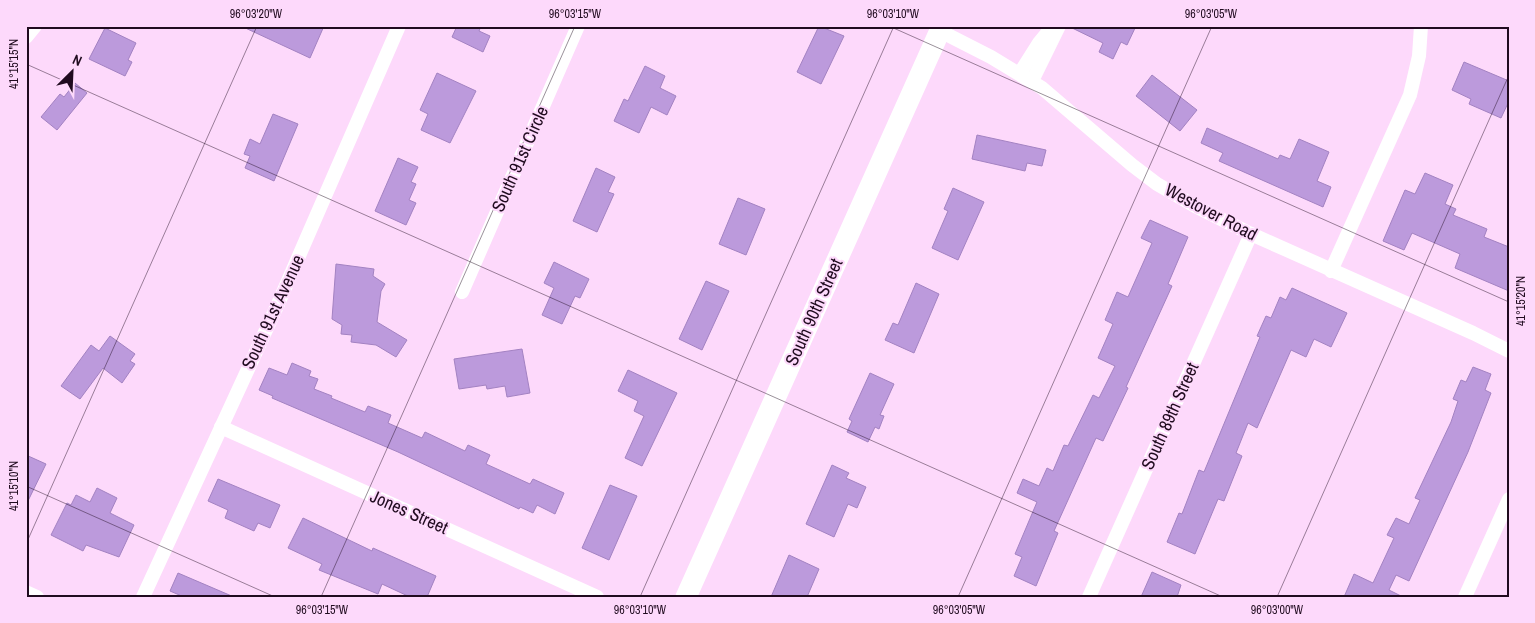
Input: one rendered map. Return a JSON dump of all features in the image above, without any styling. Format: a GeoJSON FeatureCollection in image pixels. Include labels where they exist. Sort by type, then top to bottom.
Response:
{"type":"FeatureCollection","features":[{"type":"Feature","properties":{"kind":"main road","name":"South 90th Street"},"geometry":{"type":"LineString","coordinates":[[686,597],[941,29]]}},
{"type":"Feature","properties":{"kind":"street"},"geometry":{"type":"LineString","coordinates":[[26,37],[34,26]]}},
{"type":"Feature","properties":{"kind":"street","name":"South 91st Avenue"},"geometry":{"type":"LineString","coordinates":[[143,597],[293,271],[399,26]]}},
{"type":"Feature","properties":{"kind":"street","name":"South 91st Circle"},"geometry":{"type":"LineString","coordinates":[[462,292],[578,26]]}},
{"type":"Feature","properties":{"kind":"street"},"geometry":{"type":"LineString","coordinates":[[1026,77],[1039,43],[1053,26]]}},
{"type":"Feature","properties":{"kind":"street"},"geometry":{"type":"LineString","coordinates":[[1026,77],[1059,26]]}},
{"type":"Feature","properties":{"kind":"street"},"geometry":{"type":"LineString","coordinates":[[1331,271],[1410,95],[1419,56],[1420,26]]}},
{"type":"Feature","properties":{"kind":"street","name":"Westover Road"},"geometry":{"type":"LineString","coordinates":[[941,29],[1026,77],[1070,110],[1132,165],[1157,184],[1251,234],[1331,271],[1473,332],[1509,351]]}},
{"type":"Feature","properties":{"kind":"street","name":"South 89th Street"},"geometry":{"type":"LineString","coordinates":[[1089,597],[1251,234]]}},
{"type":"Feature","properties":{"kind":"street","name":"Jones Street"},"geometry":{"type":"LineString","coordinates":[[221,427],[597,597]]}},
{"type":"Feature","properties":{"kind":"street"},"geometry":{"type":"LineString","coordinates":[[1466,597],[1509,500]]}},
{"type":"Feature","properties":{"kind":"street"},"geometry":{"type":"LineString","coordinates":[[26,592],[37,597]]}},
{"type":"Feature","properties":{"kind":"building"},"geometry":{"type":"Polygon","coordinates":[[[241,26],[324,26],[310,58],[241,26]]]}},
{"type":"Feature","properties":{"kind":"building"},"geometry":{"type":"Polygon","coordinates":[[[457,26],[481,26],[479,31],[490,36],[483,52],[452,37],[457,26]]]}},
{"type":"Feature","properties":{"kind":"building"},"geometry":{"type":"Polygon","coordinates":[[[819,26],[844,36],[821,84],[797,72],[819,26]]]}},
{"type":"Feature","properties":{"kind":"building"},"geometry":{"type":"Polygon","coordinates":[[[1068,26],[1136,26],[1127,45],[1121,42],[1113,59],[1099,52],[1103,43],[1068,26]]]}},
{"type":"Feature","properties":{"kind":"building"},"geometry":{"type":"Polygon","coordinates":[[[105,28],[136,43],[128,60],[132,62],[125,76],[89,59],[105,28]]]}},
{"type":"Feature","properties":{"kind":"building"},"geometry":{"type":"Polygon","coordinates":[[[1464,62],[1509,81],[1509,101],[1501,118],[1469,104],[1471,99],[1452,90],[1464,62]]]}},
{"type":"Feature","properties":{"kind":"building"},"geometry":{"type":"Polygon","coordinates":[[[645,66],[665,76],[660,88],[676,96],[667,115],[651,107],[639,133],[614,121],[624,99],[628,101],[645,66]]]}},
{"type":"Feature","properties":{"kind":"building"},"geometry":{"type":"Polygon","coordinates":[[[437,73],[476,91],[450,143],[421,130],[428,114],[420,110],[437,73]]]}},
{"type":"Feature","properties":{"kind":"building"},"geometry":{"type":"Polygon","coordinates":[[[1152,75],[1197,110],[1180,131],[1136,96],[1152,75]]]}},
{"type":"Feature","properties":{"kind":"building"},"geometry":{"type":"Polygon","coordinates":[[[75,83],[87,93],[57,130],[41,117],[60,94],[64,97],[75,83]]]}},
{"type":"Feature","properties":{"kind":"building"},"geometry":{"type":"Polygon","coordinates":[[[273,114],[298,124],[274,181],[245,168],[250,156],[244,154],[250,139],[260,144],[273,114]]]}},
{"type":"Feature","properties":{"kind":"building"},"geometry":{"type":"Polygon","coordinates":[[[1207,128],[1278,159],[1280,155],[1290,159],[1299,139],[1329,152],[1317,181],[1331,187],[1323,207],[1219,161],[1223,153],[1201,143],[1207,128]]]}},
{"type":"Feature","properties":{"kind":"building"},"geometry":{"type":"Polygon","coordinates":[[[977,135],[1046,150],[1042,166],[1027,163],[1025,171],[972,159],[977,135]]]}},
{"type":"Feature","properties":{"kind":"building"},"geometry":{"type":"Polygon","coordinates":[[[398,158],[418,167],[411,182],[416,184],[409,200],[416,203],[406,225],[375,211],[398,158]]]}},
{"type":"Feature","properties":{"kind":"building"},"geometry":{"type":"Polygon","coordinates":[[[596,168],[615,177],[608,192],[614,194],[597,232],[573,221],[596,168]]]}},
{"type":"Feature","properties":{"kind":"building"},"geometry":{"type":"Polygon","coordinates":[[[1425,173],[1453,185],[1445,204],[1456,209],[1453,215],[1487,229],[1484,237],[1509,247],[1509,291],[1455,268],[1460,254],[1412,233],[1404,250],[1383,241],[1405,190],[1415,194],[1425,173]]]}},
{"type":"Feature","properties":{"kind":"building"},"geometry":{"type":"Polygon","coordinates":[[[953,188],[984,202],[958,260],[932,248],[948,211],[944,209],[953,188]]]}},
{"type":"Feature","properties":{"kind":"building"},"geometry":{"type":"Polygon","coordinates":[[[738,198],[765,209],[746,255],[719,244],[738,198]]]}},
{"type":"Feature","properties":{"kind":"building"},"geometry":{"type":"Polygon","coordinates":[[[1150,220],[1188,237],[1168,284],[1172,286],[1126,387],[1128,388],[1103,441],[1096,438],[1054,531],[1058,533],[1036,586],[1014,576],[1022,557],[1015,554],[1037,502],[1017,493],[1023,479],[1039,486],[1047,468],[1053,471],[1064,445],[1068,446],[1093,395],[1099,398],[1115,366],[1098,358],[1113,324],[1105,320],[1117,292],[1128,297],[1152,243],[1141,238],[1150,220]]]}},
{"type":"Feature","properties":{"kind":"building"},"geometry":{"type":"Polygon","coordinates":[[[554,262],[589,279],[580,298],[575,296],[562,324],[542,315],[554,288],[544,283],[554,262]]]}},
{"type":"Feature","properties":{"kind":"building"},"geometry":{"type":"Polygon","coordinates":[[[336,264],[374,269],[373,276],[385,284],[381,291],[377,322],[407,340],[396,357],[376,345],[351,342],[352,335],[341,334],[342,325],[332,319],[336,264]]]}},
{"type":"Feature","properties":{"kind":"building"},"geometry":{"type":"Polygon","coordinates":[[[706,281],[729,291],[702,350],[679,339],[706,281]]]}},
{"type":"Feature","properties":{"kind":"building"},"geometry":{"type":"Polygon","coordinates":[[[916,283],[939,294],[914,353],[885,340],[893,323],[898,325],[916,283]]]}},
{"type":"Feature","properties":{"kind":"building"},"geometry":{"type":"Polygon","coordinates":[[[1292,288],[1347,313],[1331,347],[1314,339],[1306,357],[1291,350],[1257,428],[1248,423],[1236,453],[1242,456],[1224,501],[1218,499],[1195,554],[1167,542],[1179,513],[1182,514],[1199,470],[1204,472],[1260,337],[1257,336],[1266,316],[1271,318],[1280,297],[1286,300],[1292,288]]]}},
{"type":"Feature","properties":{"kind":"building"},"geometry":{"type":"Polygon","coordinates":[[[110,336],[135,354],[130,361],[135,364],[122,383],[103,368],[80,399],[61,386],[91,345],[99,351],[110,336]]]}},
{"type":"Feature","properties":{"kind":"building"},"geometry":{"type":"Polygon","coordinates":[[[522,349],[530,393],[507,397],[505,386],[487,389],[486,385],[459,389],[454,359],[522,349]]]}},
{"type":"Feature","properties":{"kind":"building"},"geometry":{"type":"Polygon","coordinates":[[[292,363],[311,371],[309,376],[318,379],[314,389],[332,396],[331,398],[365,412],[368,406],[391,415],[388,423],[422,438],[425,432],[465,451],[468,445],[490,455],[486,464],[530,484],[533,479],[564,493],[555,514],[537,505],[533,513],[520,507],[519,509],[398,452],[272,398],[273,396],[259,390],[269,368],[287,375],[292,363]]]}},
{"type":"Feature","properties":{"kind":"building"},"geometry":{"type":"Polygon","coordinates":[[[1473,367],[1491,374],[1485,390],[1491,393],[1468,452],[1409,581],[1396,575],[1389,590],[1403,597],[1344,597],[1354,574],[1373,583],[1394,538],[1387,535],[1396,518],[1409,524],[1420,500],[1415,498],[1451,422],[1458,401],[1453,399],[1461,380],[1466,382],[1473,367]]]}},
{"type":"Feature","properties":{"kind":"building"},"geometry":{"type":"Polygon","coordinates":[[[628,370],[677,393],[642,466],[625,458],[644,416],[634,411],[638,401],[618,391],[628,370]]]}},
{"type":"Feature","properties":{"kind":"building"},"geometry":{"type":"Polygon","coordinates":[[[870,373],[894,384],[880,415],[884,416],[879,429],[875,427],[868,442],[847,432],[852,421],[849,419],[870,373]]]}},
{"type":"Feature","properties":{"kind":"building"},"geometry":{"type":"Polygon","coordinates":[[[26,455],[46,464],[26,505],[26,455]]]}},
{"type":"Feature","properties":{"kind":"building"},"geometry":{"type":"Polygon","coordinates":[[[832,465],[849,473],[846,478],[866,487],[857,508],[848,504],[834,537],[806,524],[832,465]]]}},
{"type":"Feature","properties":{"kind":"building"},"geometry":{"type":"Polygon","coordinates":[[[218,479],[280,505],[270,528],[258,523],[254,531],[225,518],[228,510],[208,501],[218,479]]]}},
{"type":"Feature","properties":{"kind":"building"},"geometry":{"type":"Polygon","coordinates":[[[610,485],[637,496],[609,560],[582,548],[610,485]]]}},
{"type":"Feature","properties":{"kind":"building"},"geometry":{"type":"Polygon","coordinates":[[[97,488],[117,498],[110,513],[134,525],[119,557],[86,545],[83,551],[51,535],[67,503],[71,505],[76,495],[90,502],[97,488]]]}},
{"type":"Feature","properties":{"kind":"building"},"geometry":{"type":"Polygon","coordinates":[[[303,518],[372,551],[373,548],[436,576],[427,597],[410,597],[382,584],[378,594],[319,570],[322,564],[288,548],[303,518]]]}},
{"type":"Feature","properties":{"kind":"building"},"geometry":{"type":"Polygon","coordinates":[[[789,555],[819,569],[807,597],[771,597],[789,555]]]}},
{"type":"Feature","properties":{"kind":"building"},"geometry":{"type":"Polygon","coordinates":[[[1152,572],[1181,585],[1177,597],[1141,597],[1152,572]]]}},
{"type":"Feature","properties":{"kind":"building"},"geometry":{"type":"Polygon","coordinates":[[[178,573],[234,597],[184,597],[170,591],[178,573]]]}}]}
